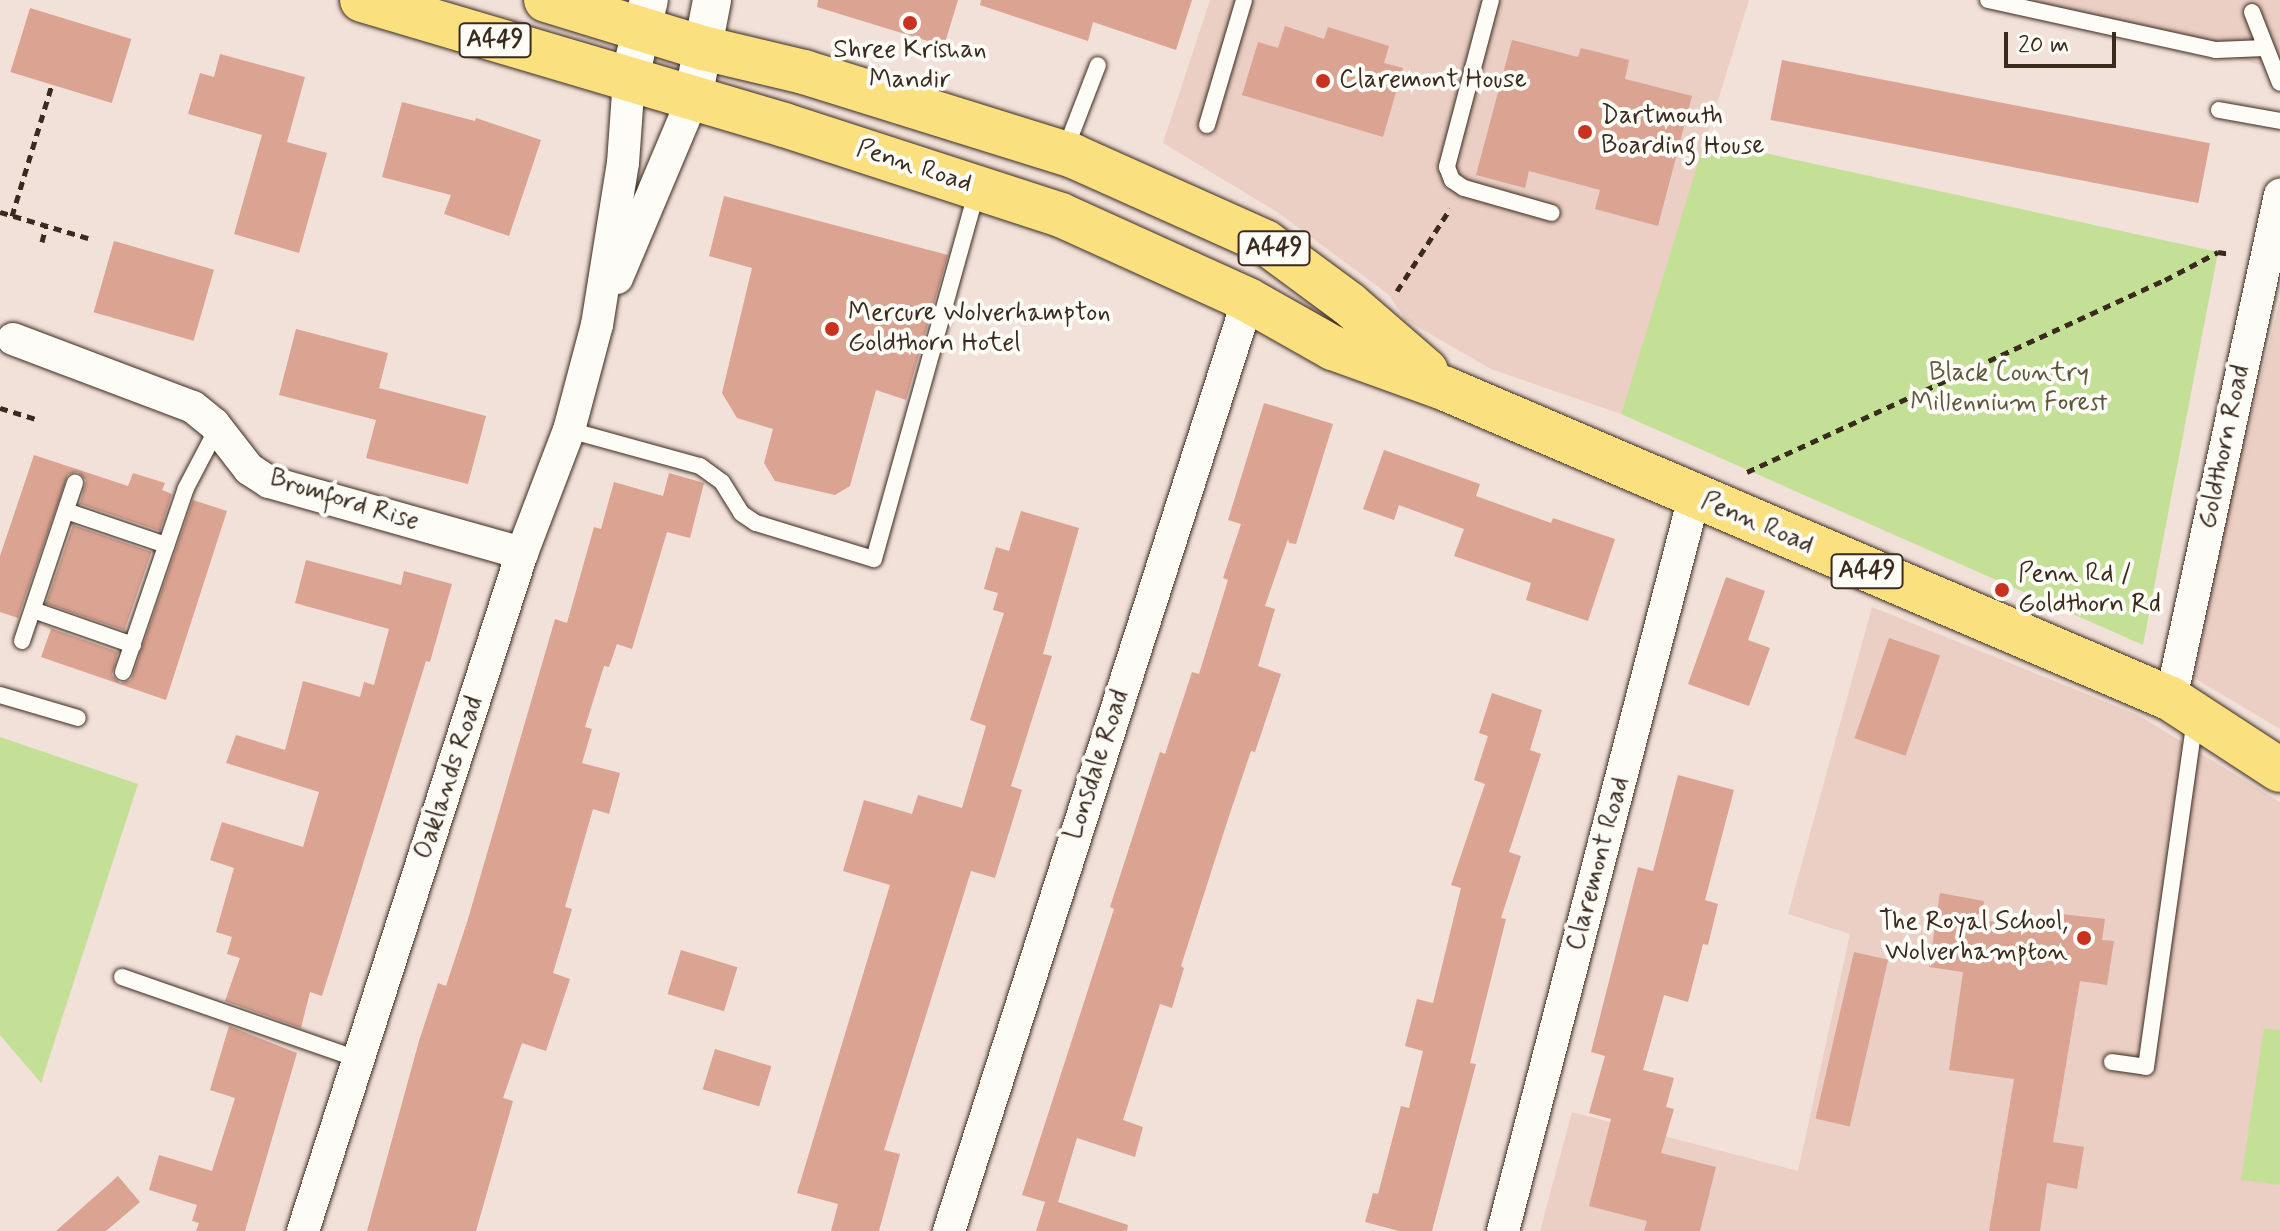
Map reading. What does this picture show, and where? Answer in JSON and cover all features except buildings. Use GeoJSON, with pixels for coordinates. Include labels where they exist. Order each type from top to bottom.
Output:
{"type":"FeatureCollection","features":[{"type":"Feature","properties":{"kind":"highway","name":"Penn Road"},"geometry":{"type":"LineString","coordinates":[[362,0],[693,98],[1061,215],[1248,300],[1333,348],[1446,389],[2183,708],[2280,770]]}},
{"type":"Feature","properties":{"kind":"highway","name":"Penn Road"},"geometry":{"type":"LineString","coordinates":[[546,0],[646,16],[703,48],[804,72],[1064,153],[1265,242],[1349,304],[1446,389]]}},
{"type":"Feature","properties":{"kind":"street"},"geometry":{"type":"LineString","coordinates":[[693,98],[712,0]]}},
{"type":"Feature","properties":{"kind":"street"},"geometry":{"type":"LineString","coordinates":[[629,80],[646,16]]}},
{"type":"Feature","properties":{"kind":"street","name":"Oaklands Road"},"geometry":{"type":"LineString","coordinates":[[303,1231],[522,553],[569,430],[597,325],[623,163],[629,80]]}},
{"type":"Feature","properties":{"kind":"street","name":"Oaklands Road"},"geometry":{"type":"LineString","coordinates":[[597,325],[693,98]]}},
{"type":"Feature","properties":{"kind":"street","name":"Goldthorn Road"},"geometry":{"type":"LineString","coordinates":[[2183,708],[2280,195]]}},
{"type":"Feature","properties":{"kind":"street","name":"Lonsdale Road"},"geometry":{"type":"LineString","coordinates":[[949,1231],[1248,300]]}},
{"type":"Feature","properties":{"kind":"street","name":"Bromford Rise"},"geometry":{"type":"LineString","coordinates":[[13,339],[163,392],[193,407],[217,429],[249,469],[269,482],[522,553]]}},
{"type":"Feature","properties":{"kind":"street","name":"Claremont Road"},"geometry":{"type":"LineString","coordinates":[[1503,1231],[1694,497]]}},
{"type":"Feature","properties":{"kind":"lane"},"geometry":{"type":"LineString","coordinates":[[1207,125],[1244,0]]}},
{"type":"Feature","properties":{"kind":"lane"},"geometry":{"type":"LineString","coordinates":[[1491,0],[1449,147],[1447,167],[1452,180],[1464,188],[1552,213]]}},
{"type":"Feature","properties":{"kind":"lane"},"geometry":{"type":"LineString","coordinates":[[1988,0],[2216,50],[2265,48]]}},
{"type":"Feature","properties":{"kind":"lane"},"geometry":{"type":"LineString","coordinates":[[2252,12],[2280,83]]}},
{"type":"Feature","properties":{"kind":"lane"},"geometry":{"type":"LineString","coordinates":[[1064,153],[1098,65]]}},
{"type":"Feature","properties":{"kind":"lane"},"geometry":{"type":"LineString","coordinates":[[2219,110],[2280,121]]}},
{"type":"Feature","properties":{"kind":"lane"},"geometry":{"type":"LineString","coordinates":[[569,430],[700,466],[722,482],[741,513],[756,523],[874,559],[978,188]]}},
{"type":"Feature","properties":{"kind":"lane"},"geometry":{"type":"LineString","coordinates":[[123,672],[186,488],[217,429]]}},
{"type":"Feature","properties":{"kind":"lane"},"geometry":{"type":"LineString","coordinates":[[22,641],[75,483]]}},
{"type":"Feature","properties":{"kind":"lane"},"geometry":{"type":"LineString","coordinates":[[66,511],[166,545]]}},
{"type":"Feature","properties":{"kind":"lane"},"geometry":{"type":"LineString","coordinates":[[33,610],[133,645]]}},
{"type":"Feature","properties":{"kind":"lane"},"geometry":{"type":"LineString","coordinates":[[0,695],[78,718]]}},
{"type":"Feature","properties":{"kind":"lane"},"geometry":{"type":"LineString","coordinates":[[2112,1062],[2146,1067],[2183,708]]}},
{"type":"Feature","properties":{"kind":"lane"},"geometry":{"type":"LineString","coordinates":[[122,977],[360,1060]]}},
{"type":"Feature","properties":{"kind":"path"},"geometry":{"type":"LineString","coordinates":[[12,216],[52,84]]}},
{"type":"Feature","properties":{"kind":"path"},"geometry":{"type":"LineString","coordinates":[[1394,296],[1464,188]]}},
{"type":"Feature","properties":{"kind":"path"},"geometry":{"type":"LineString","coordinates":[[0,212],[88,238]]}},
{"type":"Feature","properties":{"kind":"path"},"geometry":{"type":"LineString","coordinates":[[42,242],[46,226]]}},
{"type":"Feature","properties":{"kind":"path"},"geometry":{"type":"LineString","coordinates":[[1742,474],[2165,280],[2218,252],[2238,256]]}},
{"type":"Feature","properties":{"kind":"path"},"geometry":{"type":"LineString","coordinates":[[0,408],[36,419]]}},
{"type":"Feature","properties":{"kind":"shaded area"},"geometry":{"type":"Polygon","coordinates":[[[1210,0],[1749,0],[1621,414],[1491,369],[1406,320],[1388,294],[1277,212],[1163,143],[1210,0]]]}},
{"type":"Feature","properties":{"kind":"shaded area"},"geometry":{"type":"Polygon","coordinates":[[[2012,0],[2280,0],[2280,70],[2012,0]]]}},
{"type":"Feature","properties":{"kind":"shaded area"},"geometry":{"type":"Polygon","coordinates":[[[2280,300],[2280,729],[2194,678],[2233,488],[2280,300]]]}},
{"type":"Feature","properties":{"kind":"shaded area","name":"The Royal School, Wolverhampton"},"geometry":{"type":"Polygon","coordinates":[[[1872,607],[2138,715],[2280,802],[2280,1231],[1540,1231],[1572,1112],[1798,1171],[1850,934],[1788,914],[1872,607]]]}},
{"type":"Feature","properties":{"kind":"green space","name":"Black Country Millennium Forest"},"geometry":{"type":"Polygon","coordinates":[[[1705,140],[2218,252],[2143,645],[1621,414],[1705,140]]]}},
{"type":"Feature","properties":{"kind":"green space"},"geometry":{"type":"Polygon","coordinates":[[[0,737],[138,784],[41,1083],[0,1035],[0,737]]]}},
{"type":"Feature","properties":{"kind":"green space"},"geometry":{"type":"Polygon","coordinates":[[[2264,1028],[2280,1030],[2280,1185],[2241,1180],[2264,1028]]]}},
{"type":"Feature","properties":{"kind":"place","name":"Shree Krishan Mandir"},"geometry":{"type":"Point","coordinates":[910,23]}},
{"type":"Feature","properties":{"kind":"place","name":"Claremont House"},"geometry":{"type":"Point","coordinates":[1323,81]}},
{"type":"Feature","properties":{"kind":"place","name":"Dartmouth Boarding House"},"geometry":{"type":"Point","coordinates":[1585,132]}},
{"type":"Feature","properties":{"kind":"place","name":"Mercure Wolverhampton Goldthorn Hotel"},"geometry":{"type":"Point","coordinates":[832,329]}},
{"type":"Feature","properties":{"kind":"place","name":"Penn Rd / Goldthorn Rd"},"geometry":{"type":"Point","coordinates":[2002,590]}},
{"type":"Feature","properties":{"kind":"place","name":"The Royal School, Wolverhampton"},"geometry":{"type":"Point","coordinates":[2084,938]}}]}
